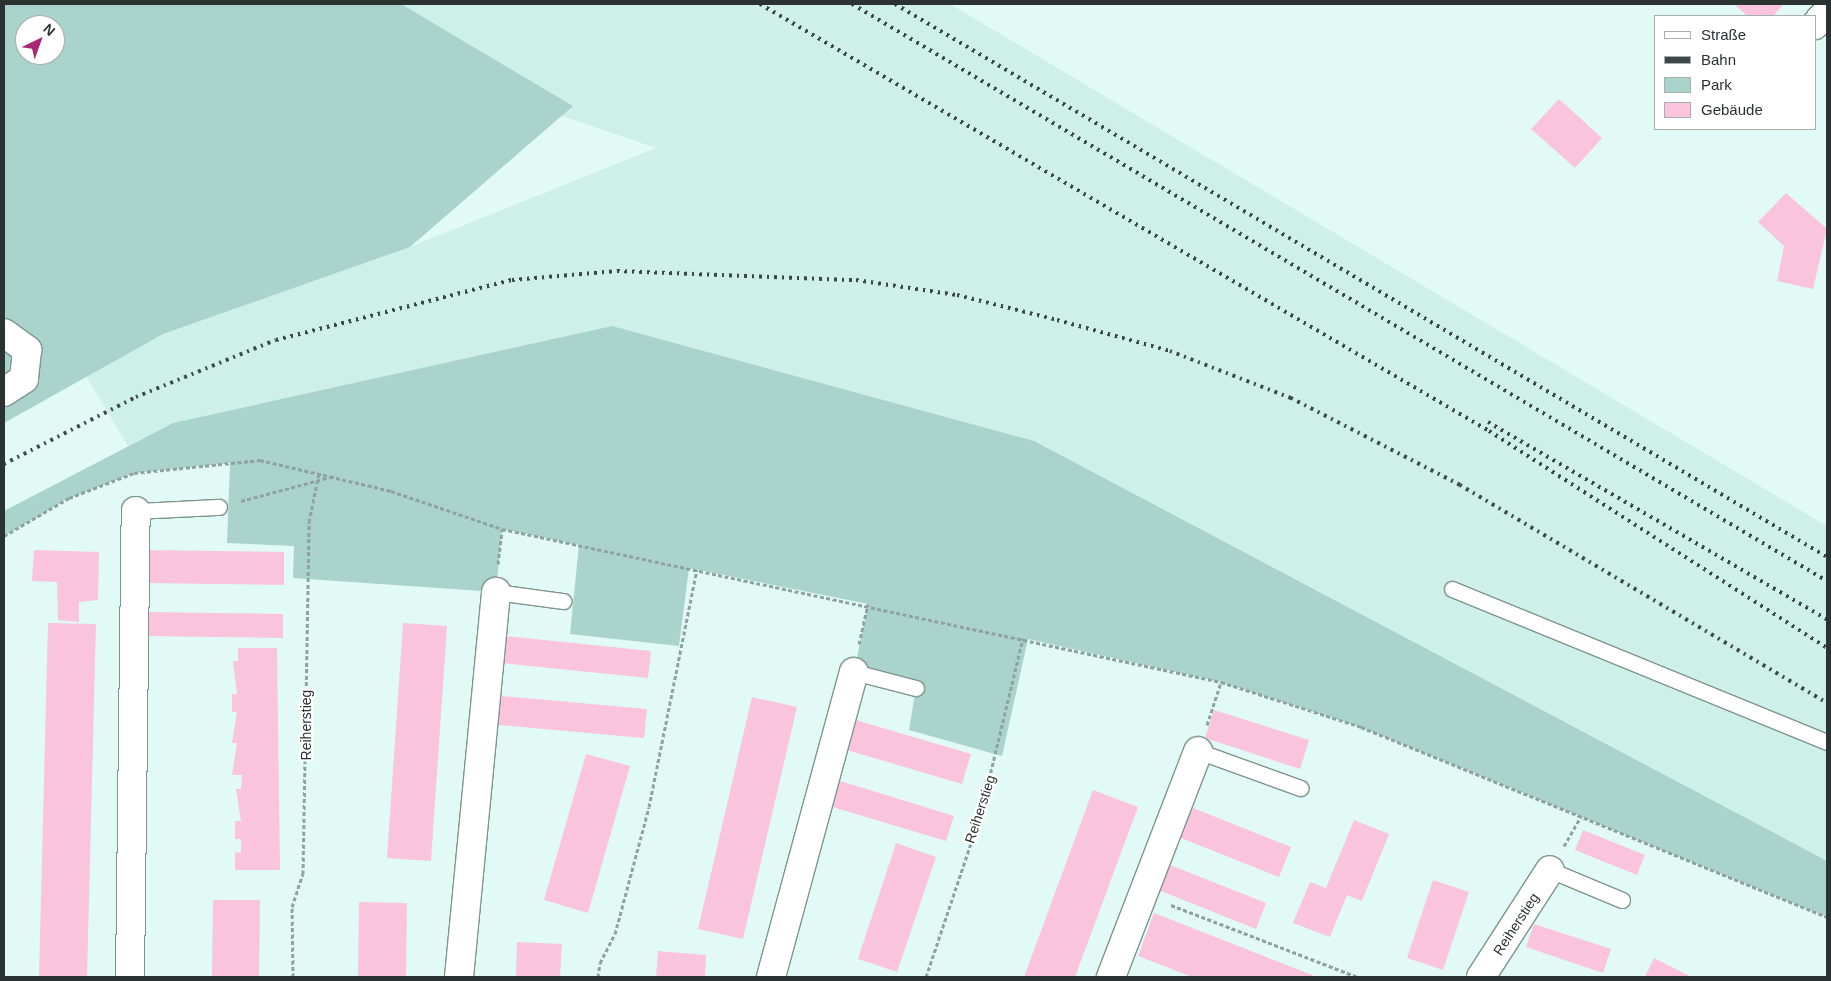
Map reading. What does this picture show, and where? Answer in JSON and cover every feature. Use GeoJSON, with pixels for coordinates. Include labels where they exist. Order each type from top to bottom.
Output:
{"type":"FeatureCollection","features":[{"type":"Feature","properties":{"kind":"street"},"geometry":{"type":"LineString","coordinates":[[1816,24],[1827,12]]}},
{"type":"Feature","properties":{"kind":"street"},"geometry":{"type":"LineString","coordinates":[[4,334],[26,350],[24,379],[4,392]]}},
{"type":"Feature","properties":{"kind":"street"},"geometry":{"type":"LineString","coordinates":[[130,977],[136,511]]}},
{"type":"Feature","properties":{"kind":"street"},"geometry":{"type":"LineString","coordinates":[[459,977],[496,592]]}},
{"type":"Feature","properties":{"kind":"street"},"geometry":{"type":"LineString","coordinates":[[771,977],[854,672]]}},
{"type":"Feature","properties":{"kind":"street"},"geometry":{"type":"LineString","coordinates":[[1111,977],[1198,751]]}},
{"type":"Feature","properties":{"kind":"street","name":"Reiherstieg"},"geometry":{"type":"LineString","coordinates":[[1481,977],[1550,870]]}},
{"type":"Feature","properties":{"kind":"lane"},"geometry":{"type":"LineString","coordinates":[[136,511],[219,507]]}},
{"type":"Feature","properties":{"kind":"lane"},"geometry":{"type":"LineString","coordinates":[[1452,589],[1827,742]]}},
{"type":"Feature","properties":{"kind":"lane"},"geometry":{"type":"LineString","coordinates":[[496,592],[563,601]]}},
{"type":"Feature","properties":{"kind":"lane"},"geometry":{"type":"LineString","coordinates":[[854,672],[916,688]]}},
{"type":"Feature","properties":{"kind":"lane"},"geometry":{"type":"LineString","coordinates":[[1198,751],[1300,788]]}},
{"type":"Feature","properties":{"kind":"lane"},"geometry":{"type":"LineString","coordinates":[[1550,870],[1622,900]]}},
{"type":"Feature","properties":{"kind":"path"},"geometry":{"type":"LineString","coordinates":[[4,536],[69,498],[134,472],[260,460],[335,476],[502,529],[868,604],[1221,682],[1361,728],[1827,917]]}},
{"type":"Feature","properties":{"kind":"path","name":"Reiherstieg"},"geometry":{"type":"LineString","coordinates":[[292,977],[292,907],[303,865],[309,522],[319,473]]}},
{"type":"Feature","properties":{"kind":"path"},"geometry":{"type":"LineString","coordinates":[[219,507],[335,476]]}},
{"type":"Feature","properties":{"kind":"path"},"geometry":{"type":"LineString","coordinates":[[598,977],[649,807],[697,570]]}},
{"type":"Feature","properties":{"kind":"path"},"geometry":{"type":"LineString","coordinates":[[854,672],[868,604]]}},
{"type":"Feature","properties":{"kind":"path","name":"Reiherstieg"},"geometry":{"type":"LineString","coordinates":[[926,977],[982,808],[1022,638]]}},
{"type":"Feature","properties":{"kind":"path"},"geometry":{"type":"LineString","coordinates":[[1198,751],[1221,682]]}},
{"type":"Feature","properties":{"kind":"path"},"geometry":{"type":"LineString","coordinates":[[1143,894],[1358,977]]}},
{"type":"Feature","properties":{"kind":"shaded area"},"geometry":{"type":"Polygon","coordinates":[[[234,4],[950,4],[1827,526],[1827,896],[612,326],[173,423],[128,446],[86,376],[163,334],[410,247],[656,148],[234,4]]]}},
{"type":"Feature","properties":{"kind":"green space"},"geometry":{"type":"Polygon","coordinates":[[[4,4],[401,4],[573,106],[410,247],[163,334],[4,423],[4,4]]]}},
{"type":"Feature","properties":{"kind":"green space"},"geometry":{"type":"Polygon","coordinates":[[[612,326],[1034,441],[1827,861],[1827,917],[1361,727],[1221,682],[1028,639],[1002,756],[909,730],[916,688],[854,672],[868,604],[689,568],[679,646],[570,634],[579,545],[502,529],[496,592],[293,578],[294,546],[227,543],[230,463],[134,473],[69,498],[4,536],[4,511],[173,423],[612,326]]]}},
{"type":"Feature","properties":{"kind":"building"},"geometry":{"type":"Polygon","coordinates":[[[1734,4],[1784,4],[1774,15],[1746,15],[1734,4]]]}},
{"type":"Feature","properties":{"kind":"building"},"geometry":{"type":"Polygon","coordinates":[[[1559,99],[1602,138],[1575,168],[1531,129],[1559,99]]]}},
{"type":"Feature","properties":{"kind":"building"},"geometry":{"type":"Polygon","coordinates":[[[1786,193],[1827,229],[1813,289],[1777,281],[1784,246],[1758,222],[1786,193]]]}},
{"type":"Feature","properties":{"kind":"building"},"geometry":{"type":"Polygon","coordinates":[[[34,550],[99,552],[98,600],[79,602],[79,622],[58,620],[57,582],[32,581],[34,550]]]}},
{"type":"Feature","properties":{"kind":"building"},"geometry":{"type":"Polygon","coordinates":[[[144,550],[284,552],[284,585],[143,583],[144,550]]]}},
{"type":"Feature","properties":{"kind":"building"},"geometry":{"type":"Polygon","coordinates":[[[143,612],[283,614],[283,638],[143,636],[143,612]]]}},
{"type":"Feature","properties":{"kind":"building"},"geometry":{"type":"Polygon","coordinates":[[[48,623],[96,624],[87,977],[39,977],[48,623]]]}},
{"type":"Feature","properties":{"kind":"building"},"geometry":{"type":"Polygon","coordinates":[[[403,623],[447,626],[431,861],[387,858],[403,623]]]}},
{"type":"Feature","properties":{"kind":"building"},"geometry":{"type":"Polygon","coordinates":[[[495,635],[651,651],[648,678],[492,662],[495,635]]]}},
{"type":"Feature","properties":{"kind":"building"},"geometry":{"type":"Polygon","coordinates":[[[238,648],[277,648],[280,870],[235,870],[235,852],[241,853],[241,839],[235,839],[235,821],[241,821],[236,789],[241,789],[242,775],[232,775],[237,743],[232,743],[237,712],[232,712],[232,694],[237,694],[233,661],[238,661],[238,648]]]}},
{"type":"Feature","properties":{"kind":"building"},"geometry":{"type":"Polygon","coordinates":[[[490,695],[647,709],[644,738],[488,724],[490,695]]]}},
{"type":"Feature","properties":{"kind":"building"},"geometry":{"type":"Polygon","coordinates":[[[752,697],[797,707],[743,939],[698,929],[752,697]]]}},
{"type":"Feature","properties":{"kind":"building"},"geometry":{"type":"Polygon","coordinates":[[[1214,710],[1309,740],[1300,769],[1205,738],[1214,710]]]}},
{"type":"Feature","properties":{"kind":"building"},"geometry":{"type":"Polygon","coordinates":[[[849,718],[971,754],[962,784],[840,748],[849,718]]]}},
{"type":"Feature","properties":{"kind":"building"},"geometry":{"type":"Polygon","coordinates":[[[586,754],[630,766],[588,913],[544,900],[586,754]]]}},
{"type":"Feature","properties":{"kind":"building"},"geometry":{"type":"Polygon","coordinates":[[[834,779],[954,816],[946,841],[826,805],[834,779]]]}},
{"type":"Feature","properties":{"kind":"building"},"geometry":{"type":"Polygon","coordinates":[[[1093,790],[1138,807],[1075,977],[1024,977],[1093,790]]]}},
{"type":"Feature","properties":{"kind":"building"},"geometry":{"type":"Polygon","coordinates":[[[1188,806],[1291,847],[1279,877],[1176,836],[1188,806]]]}},
{"type":"Feature","properties":{"kind":"building"},"geometry":{"type":"Polygon","coordinates":[[[1354,820],[1389,834],[1362,901],[1347,895],[1330,937],[1293,923],[1310,882],[1326,888],[1354,820]]]}},
{"type":"Feature","properties":{"kind":"building"},"geometry":{"type":"Polygon","coordinates":[[[1583,830],[1645,855],[1637,875],[1575,850],[1583,830]]]}},
{"type":"Feature","properties":{"kind":"building"},"geometry":{"type":"Polygon","coordinates":[[[896,843],[936,857],[897,972],[858,959],[896,843]]]}},
{"type":"Feature","properties":{"kind":"building"},"geometry":{"type":"Polygon","coordinates":[[[1165,863],[1266,903],[1256,929],[1156,889],[1165,863]]]}},
{"type":"Feature","properties":{"kind":"building"},"geometry":{"type":"Polygon","coordinates":[[[1433,880],[1469,892],[1443,970],[1407,958],[1433,880]]]}},
{"type":"Feature","properties":{"kind":"building"},"geometry":{"type":"Polygon","coordinates":[[[213,900],[260,900],[259,977],[212,977],[213,900]]]}},
{"type":"Feature","properties":{"kind":"building"},"geometry":{"type":"Polygon","coordinates":[[[359,902],[407,903],[406,977],[358,977],[359,902]]]}},
{"type":"Feature","properties":{"kind":"building"},"geometry":{"type":"Polygon","coordinates":[[[1154,913],[1317,977],[1192,977],[1138,956],[1154,913]]]}},
{"type":"Feature","properties":{"kind":"building"},"geometry":{"type":"Polygon","coordinates":[[[1534,924],[1611,949],[1603,973],[1526,947],[1534,924]]]}},
{"type":"Feature","properties":{"kind":"building"},"geometry":{"type":"Polygon","coordinates":[[[517,942],[562,944],[560,977],[516,977],[517,942]]]}},
{"type":"Feature","properties":{"kind":"building"},"geometry":{"type":"Polygon","coordinates":[[[658,951],[706,955],[705,977],[656,977],[658,951]]]}},
{"type":"Feature","properties":{"kind":"building"},"geometry":{"type":"Polygon","coordinates":[[[1654,958],[1690,976],[1645,977],[1654,958]]]}},
{"type":"Feature","properties":{"kind":"railway"},"geometry":{"type":"LineString","coordinates":[[760,4],[1489,431],[1827,648]]}},
{"type":"Feature","properties":{"kind":"railway"},"geometry":{"type":"LineString","coordinates":[[852,4],[1827,581]]}},
{"type":"Feature","properties":{"kind":"railway"},"geometry":{"type":"LineString","coordinates":[[895,4],[1827,557]]}},
{"type":"Feature","properties":{"kind":"railway"},"geometry":{"type":"LineString","coordinates":[[4,464],[136,397],[276,340],[512,280],[617,271],[856,280],[957,295],[1057,320],[1170,351],[1291,398],[1460,485],[1827,703]]}},
{"type":"Feature","properties":{"kind":"railway"},"geometry":{"type":"LineString","coordinates":[[1488,422],[1827,619]]}}]}
